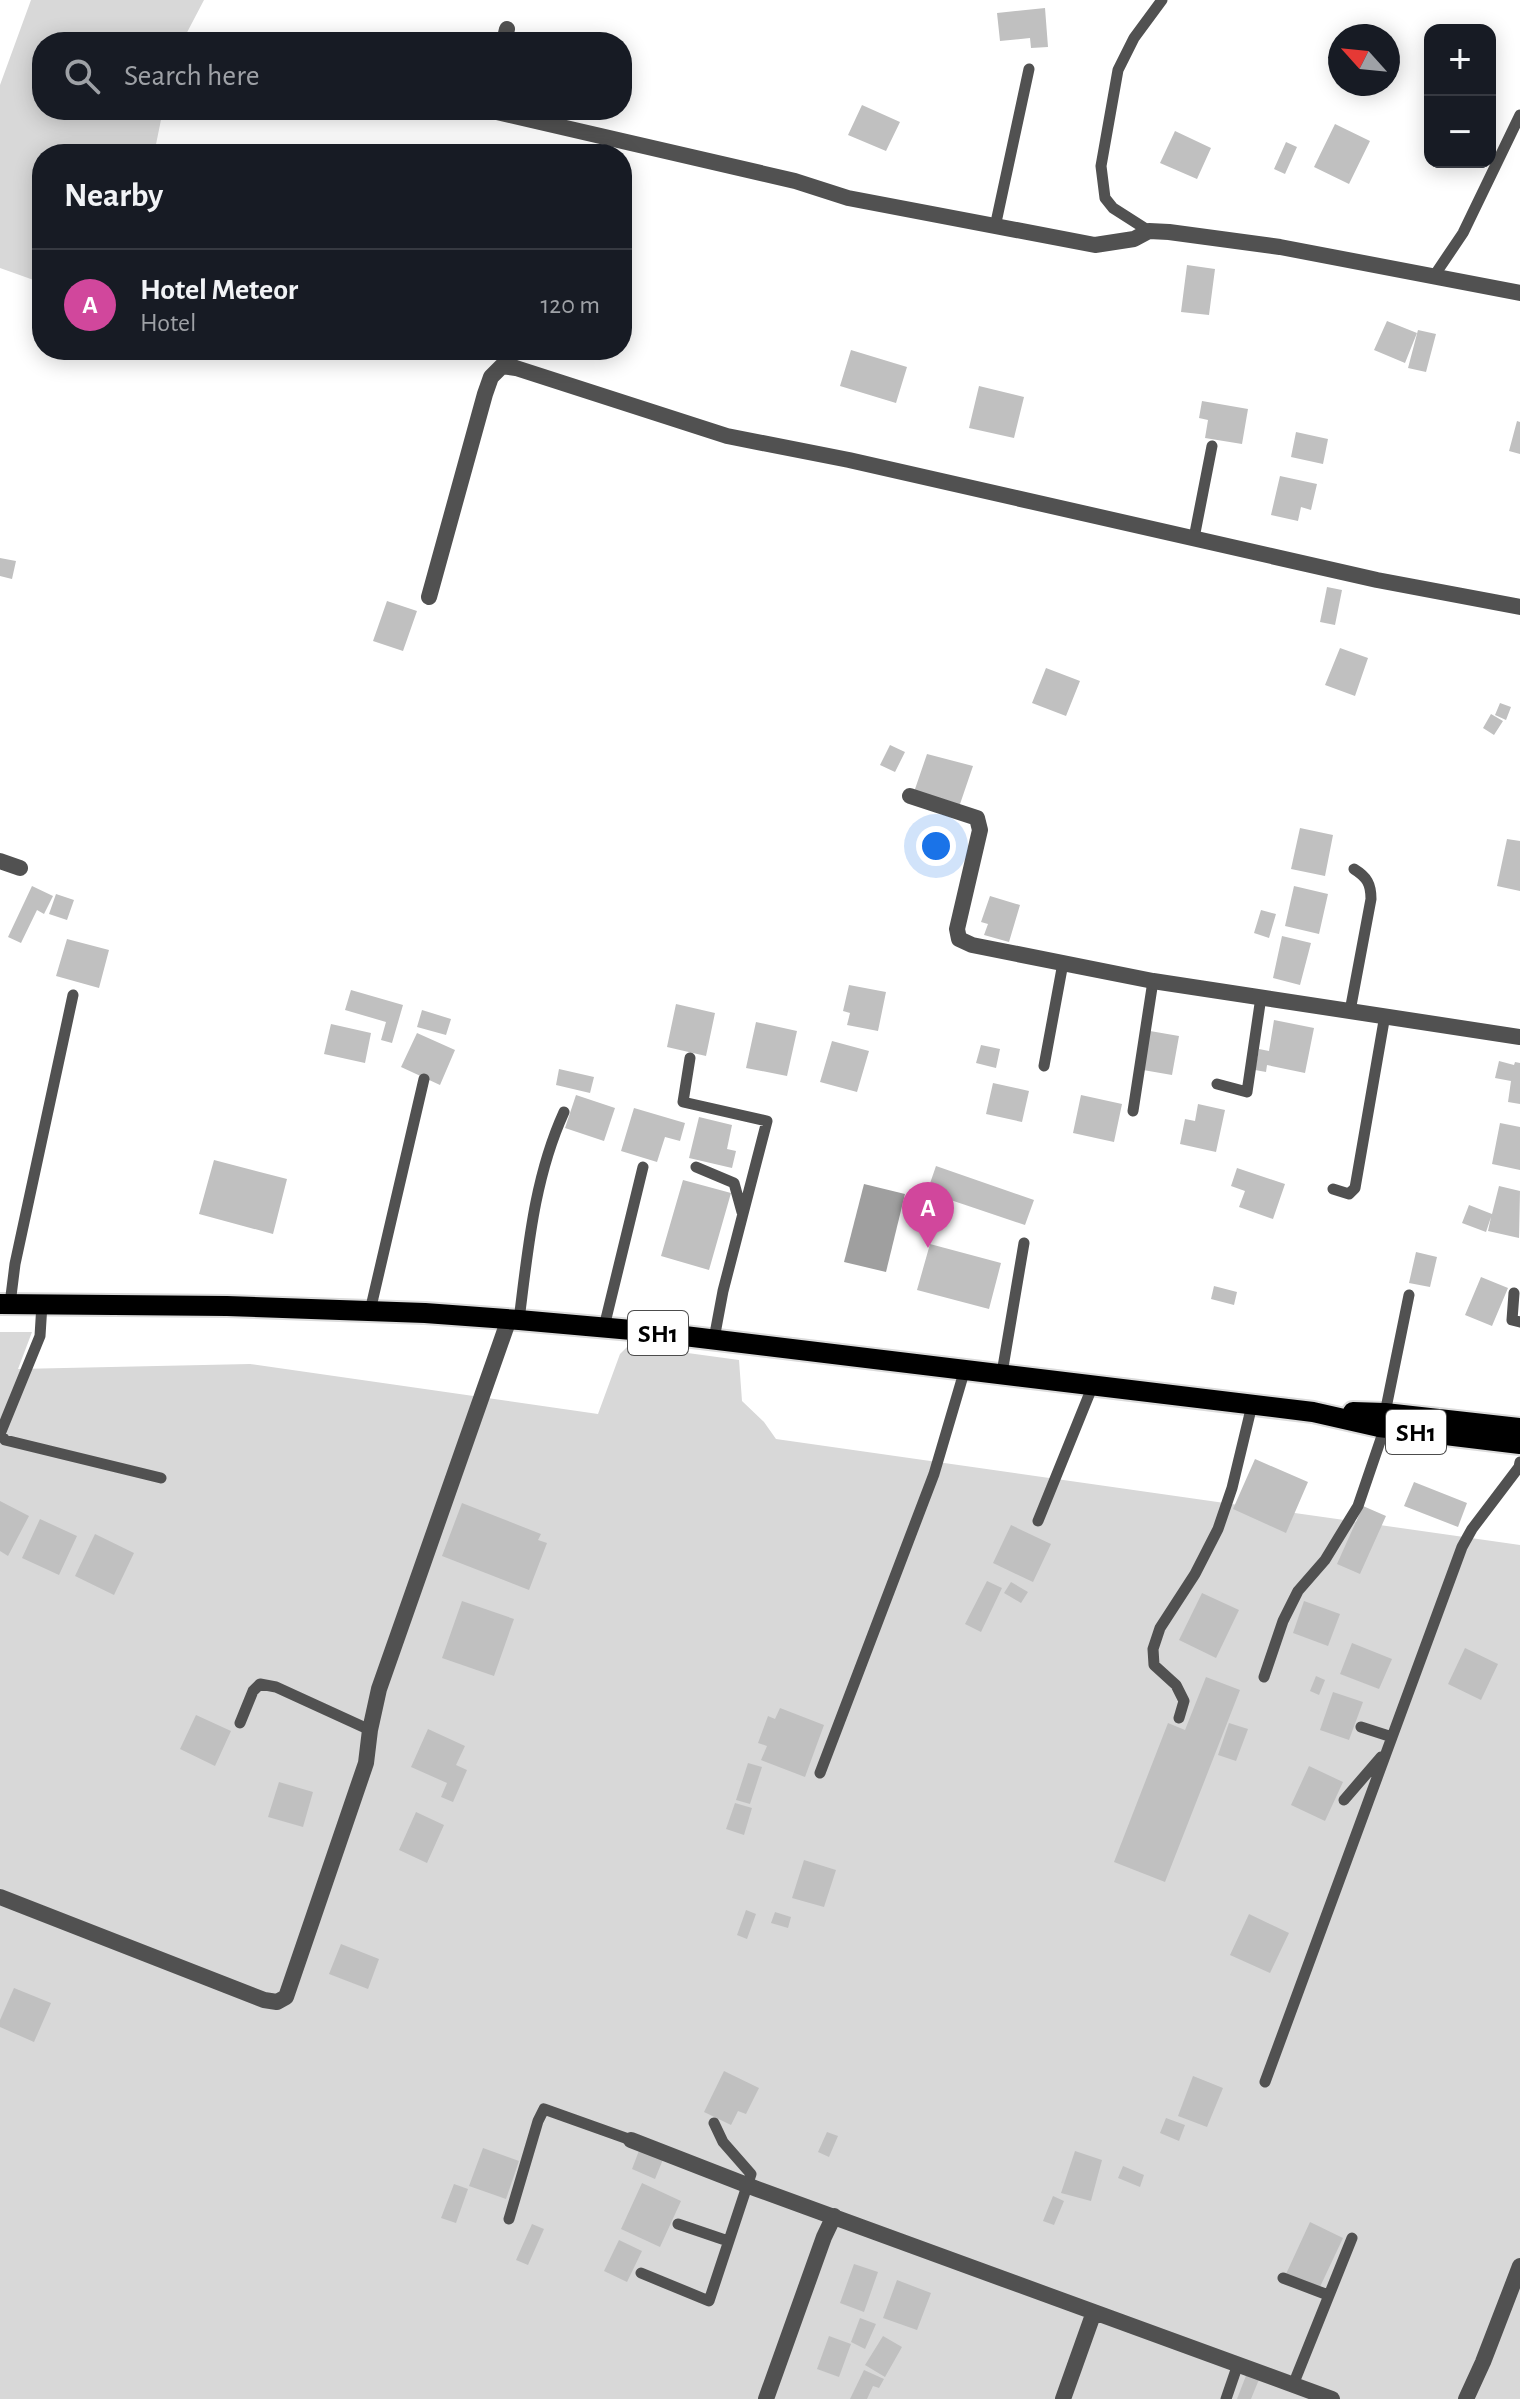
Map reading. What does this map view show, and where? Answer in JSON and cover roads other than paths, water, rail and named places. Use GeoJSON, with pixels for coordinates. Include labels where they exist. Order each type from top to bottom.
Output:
{"type":"FeatureCollection","features":[{"type":"Feature","properties":{"kind":"main road","name":"SH1"},"geometry":{"type":"LineString","coordinates":[[5,1304],[227,1306],[514,1319],[714,1339],[1385,1420],[1520,1428]]}},
{"type":"Feature","properties":{"kind":"main road","name":"SH1"},"geometry":{"type":"LineString","coordinates":[[1385,1420],[1520,1444]]}},
{"type":"Feature","properties":{"kind":"street"},"geometry":{"type":"LineString","coordinates":[[531,120],[795,181],[848,198],[1095,245],[1134,239],[1149,231],[1280,247],[1520,293]]}},
{"type":"Feature","properties":{"kind":"street"},"geometry":{"type":"LineString","coordinates":[[429,597],[485,394],[491,377],[502,366],[727,436],[849,460],[1377,580],[1520,607]]}},
{"type":"Feature","properties":{"kind":"street"},"geometry":{"type":"LineString","coordinates":[[910,796],[974,815],[979,823],[980,830],[958,916],[959,939],[972,945],[1153,981],[1520,1037]]}},
{"type":"Feature","properties":{"kind":"street"},"geometry":{"type":"LineString","coordinates":[[0,861],[20,868]]}},
{"type":"Feature","properties":{"kind":"street"},"geometry":{"type":"LineString","coordinates":[[0,1897],[264,2000],[277,2002],[286,1997],[366,1763],[379,1689],[514,1319]]}},
{"type":"Feature","properties":{"kind":"street"},"geometry":{"type":"LineString","coordinates":[[631,2140],[1332,2399]]}},
{"type":"Feature","properties":{"kind":"street"},"geometry":{"type":"LineString","coordinates":[[766,2399],[818,2252],[834,2216]]}},
{"type":"Feature","properties":{"kind":"street"},"geometry":{"type":"LineString","coordinates":[[1466,2399],[1520,2266]]}},
{"type":"Feature","properties":{"kind":"street"},"geometry":{"type":"LineString","coordinates":[[1063,2399],[1094,2312]]}},
{"type":"Feature","properties":{"kind":"lane"},"geometry":{"type":"LineString","coordinates":[[1149,231],[1113,208],[1105,198],[1101,166],[1118,70],[1134,38],[1162,0]]}},
{"type":"Feature","properties":{"kind":"lane"},"geometry":{"type":"LineString","coordinates":[[995,227],[1029,69]]}},
{"type":"Feature","properties":{"kind":"lane"},"geometry":{"type":"LineString","coordinates":[[1434,276],[1463,233],[1520,115]]}},
{"type":"Feature","properties":{"kind":"lane"},"geometry":{"type":"LineString","coordinates":[[1194,538],[1212,446]]}},
{"type":"Feature","properties":{"kind":"lane"},"geometry":{"type":"LineString","coordinates":[[1350,1011],[1371,899],[1371,886],[1354,869]]}},
{"type":"Feature","properties":{"kind":"lane"},"geometry":{"type":"LineString","coordinates":[[1044,1066],[1063,963]]}},
{"type":"Feature","properties":{"kind":"lane"},"geometry":{"type":"LineString","coordinates":[[1133,1111],[1153,981]]}},
{"type":"Feature","properties":{"kind":"lane"},"geometry":{"type":"LineString","coordinates":[[5,1304],[73,995]]}},
{"type":"Feature","properties":{"kind":"lane"},"geometry":{"type":"LineString","coordinates":[[1217,1084],[1247,1092],[1261,997]]}},
{"type":"Feature","properties":{"kind":"lane"},"geometry":{"type":"LineString","coordinates":[[1333,1189],[1349,1194],[1355,1188],[1385,1015]]}},
{"type":"Feature","properties":{"kind":"lane"},"geometry":{"type":"LineString","coordinates":[[690,1058],[683,1102],[767,1121],[723,1291],[714,1339]]}},
{"type":"Feature","properties":{"kind":"lane"},"geometry":{"type":"LineString","coordinates":[[370,1311],[424,1079]]}},
{"type":"Feature","properties":{"kind":"lane"},"geometry":{"type":"LineString","coordinates":[[514,1319],[540,1180],[550,1143],[564,1112]]}},
{"type":"Feature","properties":{"kind":"lane"},"geometry":{"type":"LineString","coordinates":[[604,1327],[643,1167]]}},
{"type":"Feature","properties":{"kind":"lane"},"geometry":{"type":"LineString","coordinates":[[696,1167],[734,1183],[742,1213]]}},
{"type":"Feature","properties":{"kind":"lane"},"geometry":{"type":"LineString","coordinates":[[1002,1373],[1024,1243]]}},
{"type":"Feature","properties":{"kind":"lane"},"geometry":{"type":"LineString","coordinates":[[1514,1293],[1512,1320],[1520,1322]]}},
{"type":"Feature","properties":{"kind":"lane"},"geometry":{"type":"LineString","coordinates":[[1264,1677],[1283,1621],[1298,1591],[1325,1560],[1358,1506],[1385,1420],[1409,1295]]}},
{"type":"Feature","properties":{"kind":"lane"},"geometry":{"type":"LineString","coordinates":[[42,1304],[40,1336],[0,1434],[5,1440],[161,1478]]}},
{"type":"Feature","properties":{"kind":"lane"},"geometry":{"type":"LineString","coordinates":[[820,1773],[934,1474],[965,1369]]}},
{"type":"Feature","properties":{"kind":"lane"},"geometry":{"type":"LineString","coordinates":[[1038,1521],[1093,1385]]}},
{"type":"Feature","properties":{"kind":"lane"},"geometry":{"type":"LineString","coordinates":[[1179,1718],[1184,1701],[1176,1685],[1154,1665],[1153,1649],[1160,1628],[1195,1574],[1218,1529],[1236,1474],[1252,1405]]}},
{"type":"Feature","properties":{"kind":"lane"},"geometry":{"type":"LineString","coordinates":[[1265,2082],[1462,1547],[1520,1462]]}},
{"type":"Feature","properties":{"kind":"lane"},"geometry":{"type":"LineString","coordinates":[[240,1723],[253,1691],[260,1684],[276,1687],[370,1730]]}},
{"type":"Feature","properties":{"kind":"lane"},"geometry":{"type":"LineString","coordinates":[[1361,1727],[1392,1737]]}},
{"type":"Feature","properties":{"kind":"lane"},"geometry":{"type":"LineString","coordinates":[[1344,1800],[1387,1751]]}},
{"type":"Feature","properties":{"kind":"lane"},"geometry":{"type":"LineString","coordinates":[[509,2219],[544,2109],[631,2140]]}},
{"type":"Feature","properties":{"kind":"lane"},"geometry":{"type":"LineString","coordinates":[[641,2273],[709,2301],[751,2174],[723,2142],[714,2123]]}},
{"type":"Feature","properties":{"kind":"lane"},"geometry":{"type":"LineString","coordinates":[[678,2224],[728,2241]]}},
{"type":"Feature","properties":{"kind":"lane"},"geometry":{"type":"LineString","coordinates":[[1293,2385],[1352,2238]]}},
{"type":"Feature","properties":{"kind":"lane"},"geometry":{"type":"LineString","coordinates":[[1283,2278],[1328,2295]]}},
{"type":"Feature","properties":{"kind":"lane"},"geometry":{"type":"LineString","coordinates":[[1226,2399],[1238,2364]]}},
{"type":"Feature","properties":{"kind":"place","name":"Hotel Meteor"},"geometry":{"type":"Point","coordinates":[928,1248]}}]}
